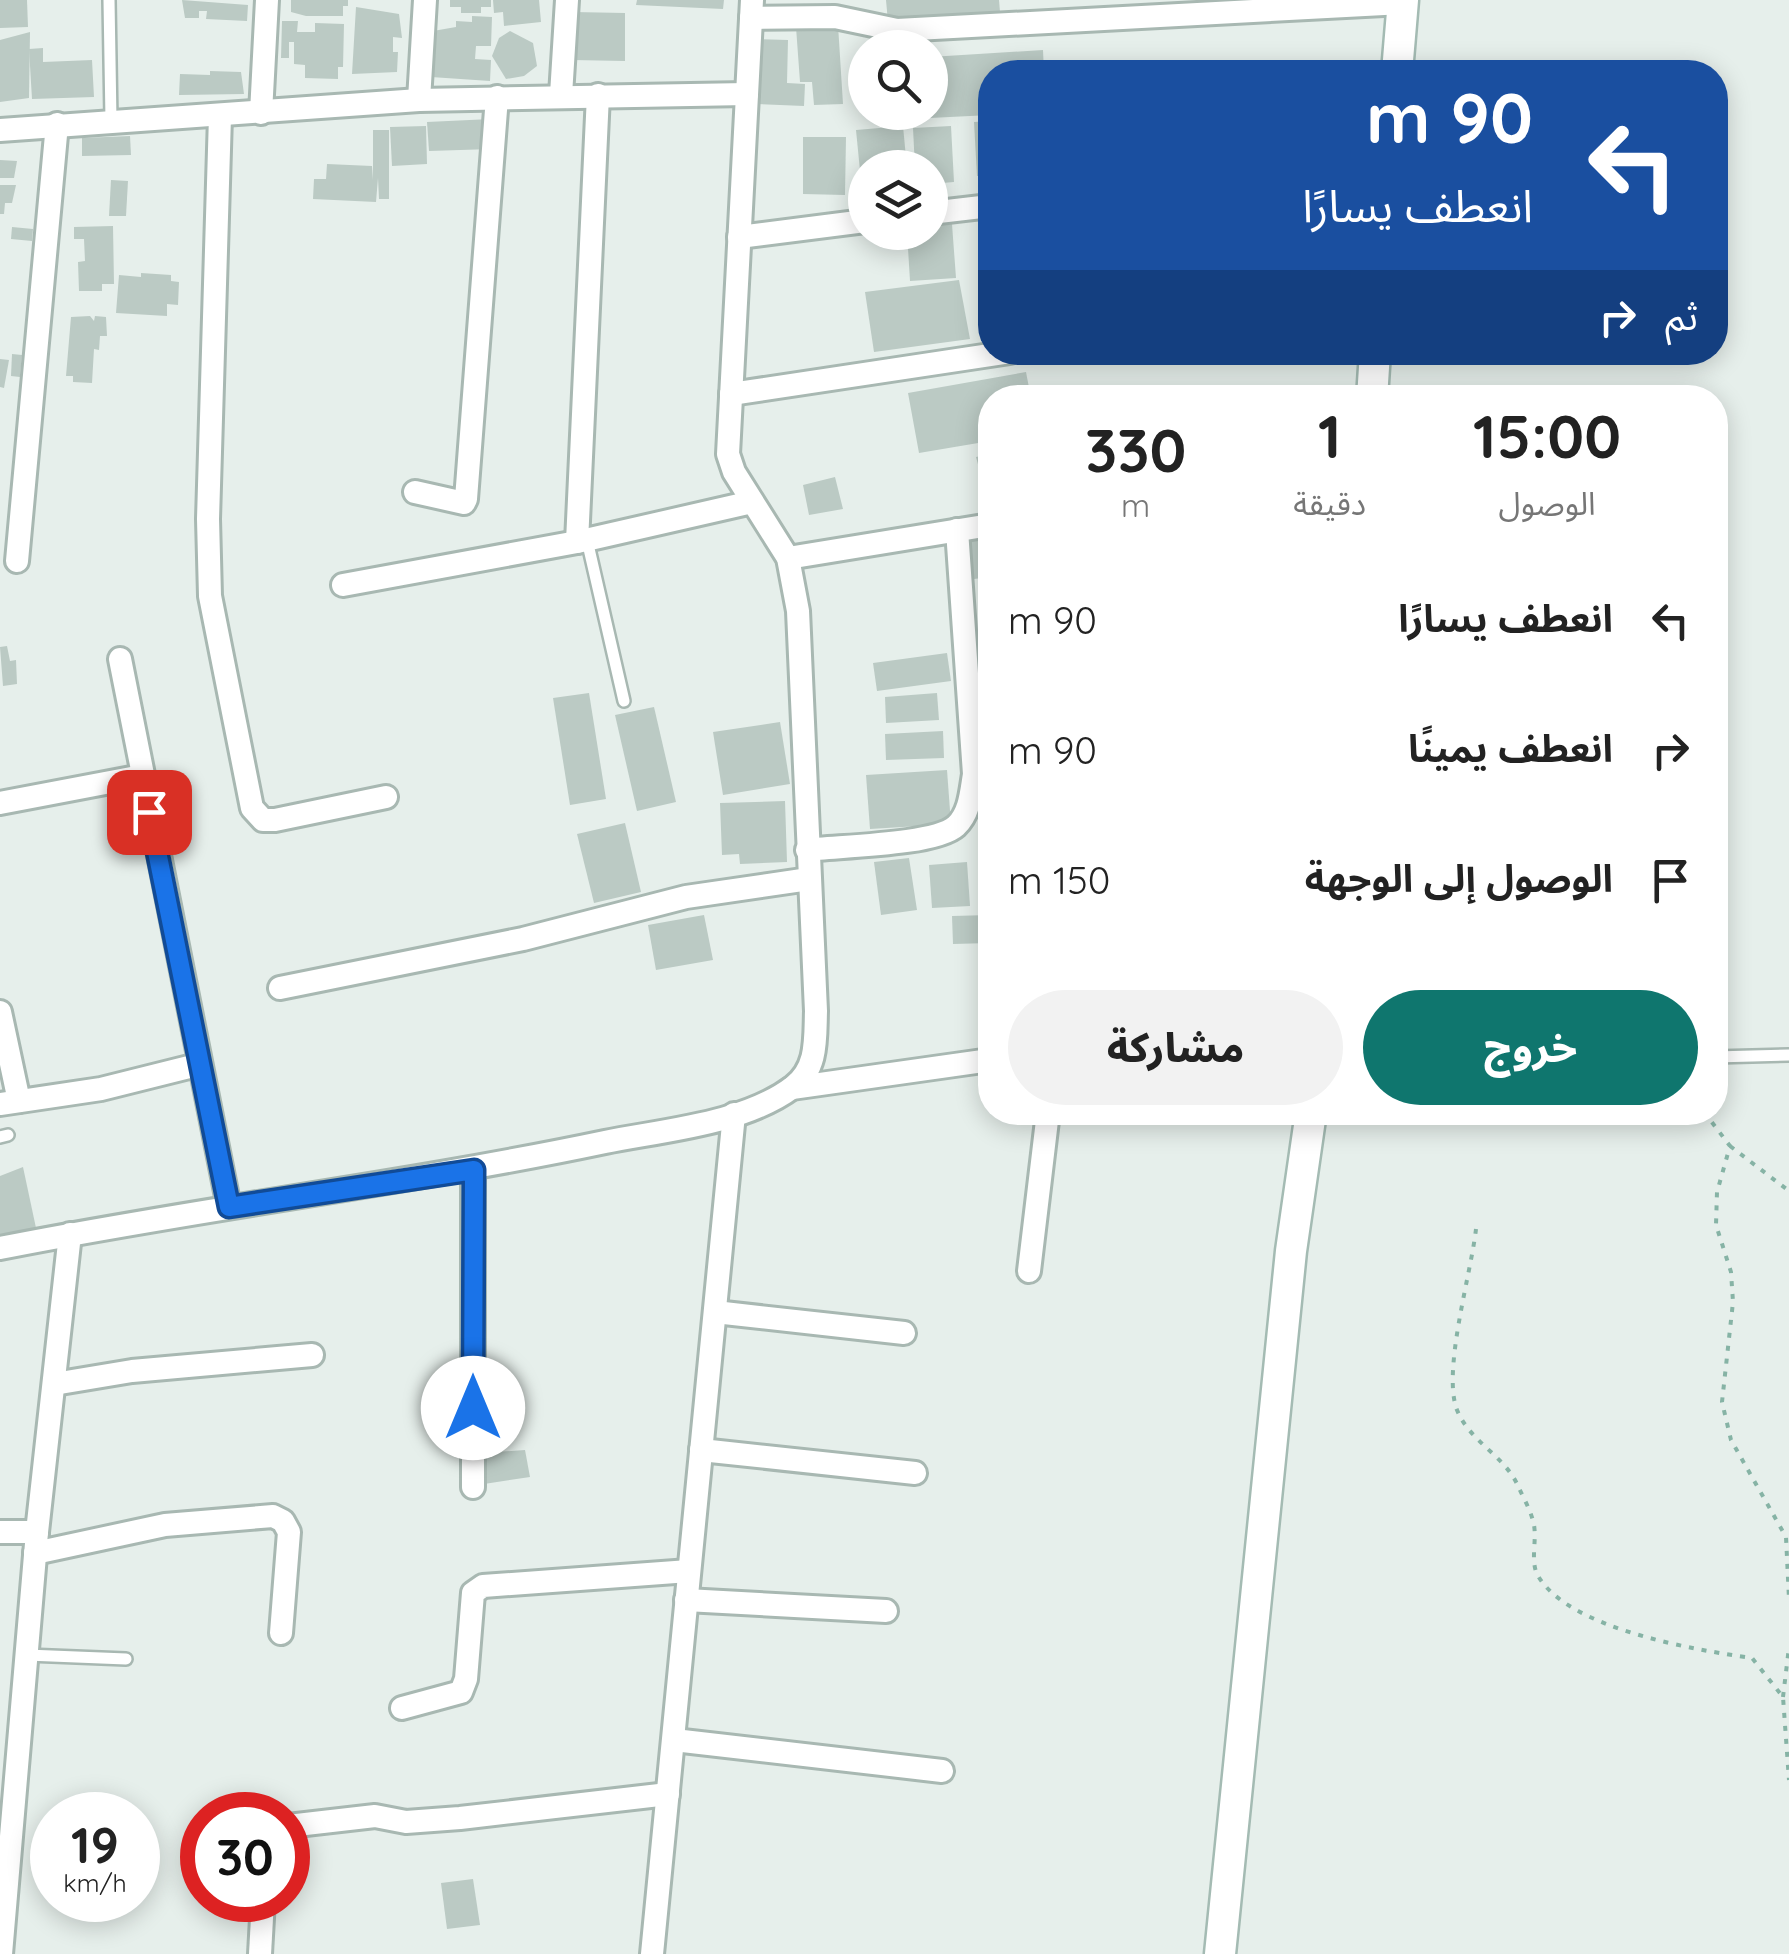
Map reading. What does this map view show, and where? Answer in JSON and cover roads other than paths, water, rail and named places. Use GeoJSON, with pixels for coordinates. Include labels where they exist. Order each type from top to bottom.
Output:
{"type":"FeatureCollection","features":[{"type":"Feature","properties":{"kind":"street"},"geometry":{"type":"LineString","coordinates":[[261,113],[267,0]]}},
{"type":"Feature","properties":{"kind":"street"},"geometry":{"type":"LineString","coordinates":[[419,100],[425,0]]}},
{"type":"Feature","properties":{"kind":"street"},"geometry":{"type":"LineString","coordinates":[[561,95],[566,0]]}},
{"type":"Feature","properties":{"kind":"street"},"geometry":{"type":"LineString","coordinates":[[792,1088],[807,1073],[814,1058],[798,611],[788,558],[752,502],[728,454],[751,9],[835,17],[897,30],[1403,1],[1398,60]]}},
{"type":"Feature","properties":{"kind":"street"},"geometry":{"type":"LineString","coordinates":[[0,130],[419,100],[747,94]]}},
{"type":"Feature","properties":{"kind":"street"},"geometry":{"type":"LineString","coordinates":[[582,541],[598,95]]}},
{"type":"Feature","properties":{"kind":"street"},"geometry":{"type":"LineString","coordinates":[[415,492],[464,504],[466,499],[497,97]]}},
{"type":"Feature","properties":{"kind":"street"},"geometry":{"type":"LineString","coordinates":[[220,116],[208,519],[210,596],[252,808],[263,820],[276,820],[386,798]]}},
{"type":"Feature","properties":{"kind":"street"},"geometry":{"type":"LineString","coordinates":[[17,562],[57,124]]}},
{"type":"Feature","properties":{"kind":"street"},"geometry":{"type":"LineString","coordinates":[[948,211],[978,207]]}},
{"type":"Feature","properties":{"kind":"street"},"geometry":{"type":"LineString","coordinates":[[739,237],[848,224]]}},
{"type":"Feature","properties":{"kind":"street"},"geometry":{"type":"LineString","coordinates":[[731,394],[978,357]]}},
{"type":"Feature","properties":{"kind":"street"},"geometry":{"type":"LineString","coordinates":[[343,585],[582,541],[752,502]]}},
{"type":"Feature","properties":{"kind":"street"},"geometry":{"type":"LineString","coordinates":[[788,558],[978,527]]}},
{"type":"Feature","properties":{"kind":"street"},"geometry":{"type":"LineString","coordinates":[[956,530],[978,737]]}},
{"type":"Feature","properties":{"kind":"street"},"geometry":{"type":"LineString","coordinates":[[120,659],[197,1065],[229,1207]]}},
{"type":"Feature","properties":{"kind":"street"},"geometry":{"type":"LineString","coordinates":[[0,803],[142,776]]}},
{"type":"Feature","properties":{"kind":"street"},"geometry":{"type":"LineString","coordinates":[[808,850],[930,836],[954,828],[978,784]]}},
{"type":"Feature","properties":{"kind":"street"},"geometry":{"type":"LineString","coordinates":[[280,988],[522,939],[686,897],[809,879]]}},
{"type":"Feature","properties":{"kind":"street"},"geometry":{"type":"LineString","coordinates":[[0,1012],[9,1102],[101,1089],[197,1065]]}},
{"type":"Feature","properties":{"kind":"street"},"geometry":{"type":"LineString","coordinates":[[0,1248],[229,1207],[474,1170],[734,1114],[792,1088],[978,1062]]}},
{"type":"Feature","properties":{"kind":"street"},"geometry":{"type":"LineString","coordinates":[[652,1954],[734,1114]]}},
{"type":"Feature","properties":{"kind":"street"},"geometry":{"type":"LineString","coordinates":[[1029,1271],[1046,1125]]}},
{"type":"Feature","properties":{"kind":"street"},"geometry":{"type":"LineString","coordinates":[[1220,1954],[1291,1251],[1309,1125]]}},
{"type":"Feature","properties":{"kind":"street"},"geometry":{"type":"LineString","coordinates":[[473,1487],[474,1170]]}},
{"type":"Feature","properties":{"kind":"street"},"geometry":{"type":"LineString","coordinates":[[1,1954],[11,1709],[27,1654],[70,1234]]}},
{"type":"Feature","properties":{"kind":"street"},"geometry":{"type":"LineString","coordinates":[[715,1312],[904,1334]]}},
{"type":"Feature","properties":{"kind":"street"},"geometry":{"type":"LineString","coordinates":[[54,1384],[132,1372],[312,1355]]}},
{"type":"Feature","properties":{"kind":"street"},"geometry":{"type":"LineString","coordinates":[[701,1450],[915,1474]]}},
{"type":"Feature","properties":{"kind":"street"},"geometry":{"type":"LineString","coordinates":[[0,1532],[36,1542],[166,1525],[272,1516],[283,1520],[289,1532],[280,1634]]}},
{"type":"Feature","properties":{"kind":"street"},"geometry":{"type":"LineString","coordinates":[[402,1708],[446,1700],[460,1692],[473,1593],[483,1586],[689,1570]]}},
{"type":"Feature","properties":{"kind":"street"},"geometry":{"type":"LineString","coordinates":[[686,1600],[886,1610]]}},
{"type":"Feature","properties":{"kind":"street"},"geometry":{"type":"LineString","coordinates":[[674,1740],[942,1771]]}},
{"type":"Feature","properties":{"kind":"street"},"geometry":{"type":"LineString","coordinates":[[310,1823],[374,1816],[406,1822],[460,1818],[668,1794]]}},
{"type":"Feature","properties":{"kind":"street"},"geometry":{"type":"LineString","coordinates":[[260,1954],[262,1922]]}},
{"type":"Feature","properties":{"kind":"lane"},"geometry":{"type":"LineString","coordinates":[[109,0],[110,120]]}},
{"type":"Feature","properties":{"kind":"lane"},"geometry":{"type":"LineString","coordinates":[[582,541],[624,701]]}},
{"type":"Feature","properties":{"kind":"lane"},"geometry":{"type":"LineString","coordinates":[[1728,1057],[1789,1055]]}},
{"type":"Feature","properties":{"kind":"lane"},"geometry":{"type":"LineString","coordinates":[[27,1654],[126,1659]]}}]}
